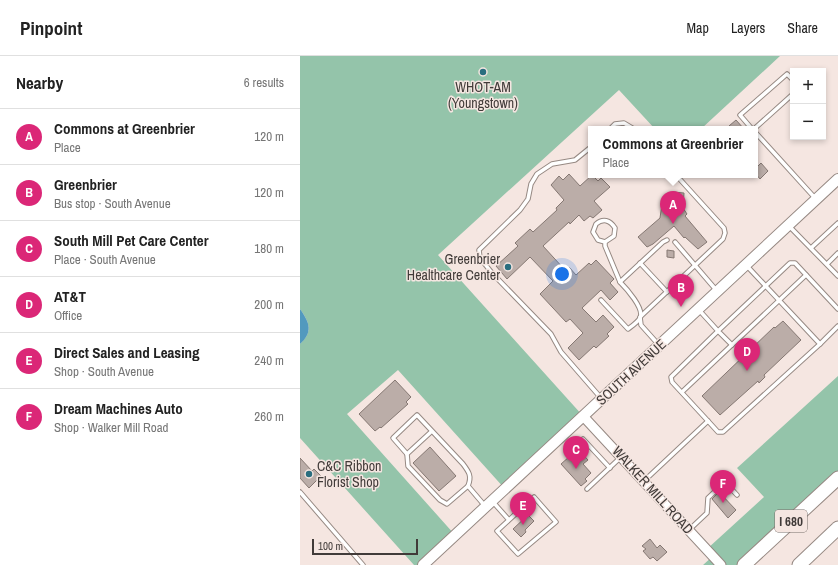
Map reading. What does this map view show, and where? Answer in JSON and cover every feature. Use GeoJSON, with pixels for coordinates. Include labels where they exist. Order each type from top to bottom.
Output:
{"type":"FeatureCollection","features":[{"type":"Feature","properties":{"kind":"highway","name":"I 680"},"geometry":{"type":"LineString","coordinates":[[744,565],[838,478]]}},
{"type":"Feature","properties":{"kind":"highway","name":"I 680"},"geometry":{"type":"LineString","coordinates":[[799,565],[838,528]]}},
{"type":"Feature","properties":{"kind":"main road","name":"SOUTH AVENUE"},"geometry":{"type":"LineString","coordinates":[[423,565],[838,178]]}},
{"type":"Feature","properties":{"kind":"street","name":"WALKER MILL ROAD"},"geometry":{"type":"LineString","coordinates":[[583,416],[721,565]]}},
{"type":"Feature","properties":{"kind":"lane"},"geometry":{"type":"LineString","coordinates":[[750,126],[740,115],[787,74],[790,77]]}},
{"type":"Feature","properties":{"kind":"lane"},"geometry":{"type":"LineString","coordinates":[[756,126],[790,97]]}},
{"type":"Feature","properties":{"kind":"lane"},"geometry":{"type":"LineString","coordinates":[[613,126],[615,124],[624,123],[629,126]]}},
{"type":"Feature","properties":{"kind":"lane"},"geometry":{"type":"LineString","coordinates":[[758,135],[816,199]]}},
{"type":"Feature","properties":{"kind":"lane"},"geometry":{"type":"LineString","coordinates":[[588,149],[575,160],[552,164],[537,174],[531,184],[528,198],[520,210],[479,250],[480,258],[492,273],[551,334],[561,352],[602,398]]}},
{"type":"Feature","properties":{"kind":"lane"},"geometry":{"type":"LineString","coordinates":[[601,300],[628,329],[723,239],[725,233],[724,228],[679,178]]}},
{"type":"Feature","properties":{"kind":"lane"},"geometry":{"type":"LineString","coordinates":[[604,220],[612,224],[615,232],[611,240],[605,242],[598,240],[593,232],[596,224],[604,220]]}},
{"type":"Feature","properties":{"kind":"lane"},"geometry":{"type":"LineString","coordinates":[[811,248],[838,223]]}},
{"type":"Feature","properties":{"kind":"lane"},"geometry":{"type":"LineString","coordinates":[[788,225],[838,276]]}},
{"type":"Feature","properties":{"kind":"lane"},"geometry":{"type":"LineString","coordinates":[[620,282],[667,240]]}},
{"type":"Feature","properties":{"kind":"lane"},"geometry":{"type":"LineString","coordinates":[[605,242],[606,252],[620,282],[631,295],[641,312],[641,325],[659,345]]}},
{"type":"Feature","properties":{"kind":"lane"},"geometry":{"type":"LineString","coordinates":[[674,242],[717,291]]}},
{"type":"Feature","properties":{"kind":"lane"},"geometry":{"type":"LineString","coordinates":[[827,264],[838,253]]}},
{"type":"Feature","properties":{"kind":"lane"},"geometry":{"type":"LineString","coordinates":[[640,263],[667,292]]}},
{"type":"Feature","properties":{"kind":"lane"},"geometry":{"type":"LineString","coordinates":[[838,309],[795,263],[790,263],[671,377],[672,382],[718,432],[723,432],[838,326]]}},
{"type":"Feature","properties":{"kind":"lane"},"geometry":{"type":"LineString","coordinates":[[746,264],[820,344]]}},
{"type":"Feature","properties":{"kind":"lane"},"geometry":{"type":"LineString","coordinates":[[682,392],[806,275]]}},
{"type":"Feature","properties":{"kind":"lane"},"geometry":{"type":"LineString","coordinates":[[698,309],[732,345]]}},
{"type":"Feature","properties":{"kind":"lane"},"geometry":{"type":"LineString","coordinates":[[417,415],[432,431],[470,472],[471,479],[468,486],[447,504],[440,500],[408,466],[407,454],[393,438],[417,415]]}},
{"type":"Feature","properties":{"kind":"lane"},"geometry":{"type":"LineString","coordinates":[[644,481],[708,421]]}},
{"type":"Feature","properties":{"kind":"lane"},"geometry":{"type":"LineString","coordinates":[[407,454],[432,431]]}},
{"type":"Feature","properties":{"kind":"lane"},"geometry":{"type":"LineString","coordinates":[[583,439],[610,468]]}},
{"type":"Feature","properties":{"kind":"lane"},"geometry":{"type":"LineString","coordinates":[[587,489],[622,457]]}},
{"type":"Feature","properties":{"kind":"lane"},"geometry":{"type":"LineString","coordinates":[[689,530],[706,513],[708,498],[725,482],[737,495]]}},
{"type":"Feature","properties":{"kind":"lane"},"geometry":{"type":"LineString","coordinates":[[468,486],[509,520]]}},
{"type":"Feature","properties":{"kind":"lane"},"geometry":{"type":"LineString","coordinates":[[300,492],[363,565]]}},
{"type":"Feature","properties":{"kind":"lane"},"geometry":{"type":"LineString","coordinates":[[534,497],[556,522],[518,554],[497,531],[509,520],[534,497]]}},
{"type":"Feature","properties":{"kind":"green space"},"geometry":{"type":"Polygon","coordinates":[[[300,56],[780,56],[704,126],[652,126],[619,90],[438,255],[583,416],[505,489],[398,370],[347,414],[455,535],[423,565],[414,565],[300,438],[300,344],[307,335],[309,327],[300,309],[300,56]]]}},
{"type":"Feature","properties":{"kind":"green space"},"geometry":{"type":"Polygon","coordinates":[[[838,376],[838,478],[744,565],[703,565],[713,556],[707,549],[764,497],[737,468],[838,376]]]}},
{"type":"Feature","properties":{"kind":"water"},"geometry":{"type":"Polygon","coordinates":[[[300,309],[309,327],[307,335],[300,344],[300,309]]]}},
{"type":"Feature","properties":{"kind":"building"},"geometry":{"type":"Polygon","coordinates":[[[736,120],[741,126],[729,126],[736,120]]]}},
{"type":"Feature","properties":{"kind":"building"},"geometry":{"type":"Polygon","coordinates":[[[761,163],[768,171],[760,179],[758,177],[758,166],[761,163]]]}},
{"type":"Feature","properties":{"kind":"building","name":"Greenbrier Healthcare Center"},"geometry":{"type":"Polygon","coordinates":[[[569,174],[580,186],[589,178],[595,178],[598,181],[601,178],[610,187],[594,201],[602,210],[593,218],[590,216],[584,221],[579,215],[570,224],[569,222],[543,246],[565,270],[569,267],[576,275],[589,263],[591,265],[596,260],[614,279],[610,283],[618,292],[610,300],[601,290],[582,308],[596,322],[603,315],[614,327],[607,334],[609,336],[596,348],[594,346],[579,360],[568,348],[583,333],[570,319],[566,322],[540,294],[553,281],[530,257],[507,279],[496,266],[518,246],[515,243],[530,229],[533,232],[557,210],[556,208],[564,200],[551,185],[559,176],[563,180],[569,174]]]}},
{"type":"Feature","properties":{"kind":"building"},"geometry":{"type":"Polygon","coordinates":[[[673,192],[684,193],[683,208],[687,214],[685,216],[707,242],[698,249],[685,237],[684,238],[674,226],[653,244],[647,247],[638,237],[660,218],[663,197],[672,197],[673,192]]]}},
{"type":"Feature","properties":{"kind":"building"},"geometry":{"type":"Polygon","coordinates":[[[667,250],[674,251],[674,258],[667,257],[667,250]]]}},
{"type":"Feature","properties":{"kind":"building"},"geometry":{"type":"Polygon","coordinates":[[[783,321],[801,340],[764,375],[765,377],[759,383],[758,381],[720,415],[702,396],[774,327],[775,328],[783,321]]]}},
{"type":"Feature","properties":{"kind":"building"},"geometry":{"type":"Polygon","coordinates":[[[395,380],[411,397],[406,402],[408,404],[381,428],[380,427],[375,431],[359,414],[395,380]]]}},
{"type":"Feature","properties":{"kind":"building"},"geometry":{"type":"Polygon","coordinates":[[[430,447],[456,476],[439,491],[413,463],[430,447]]]}},
{"type":"Feature","properties":{"kind":"building"},"geometry":{"type":"Polygon","coordinates":[[[578,449],[588,460],[583,464],[591,473],[585,479],[587,481],[581,486],[561,464],[578,449]]]}},
{"type":"Feature","properties":{"kind":"building","name":"C&C Ribbon Florist Shop"},"geometry":{"type":"Polygon","coordinates":[[[300,458],[312,471],[314,469],[321,476],[309,488],[300,478],[300,458]]]}},
{"type":"Feature","properties":{"kind":"building"},"geometry":{"type":"Polygon","coordinates":[[[719,492],[736,510],[728,518],[712,499],[719,492]]]}},
{"type":"Feature","properties":{"kind":"building"},"geometry":{"type":"Polygon","coordinates":[[[528,515],[534,521],[525,530],[526,532],[521,537],[513,529],[528,515]]]}},
{"type":"Feature","properties":{"kind":"building"},"geometry":{"type":"Polygon","coordinates":[[[650,539],[657,548],[660,545],[667,552],[657,561],[653,557],[650,559],[643,551],[646,549],[642,546],[650,539]]]}},
{"type":"Feature","properties":{"kind":"place","name":"WHOT-AM (Youngstown)"},"geometry":{"type":"Point","coordinates":[483,72]}},
{"type":"Feature","properties":{"kind":"place","name":"Commons at Greenbrier"},"geometry":{"type":"Point","coordinates":[673,224]}},
{"type":"Feature","properties":{"kind":"place","name":"Greenbrier Healthcare Center"},"geometry":{"type":"Point","coordinates":[508,267]}},
{"type":"Feature","properties":{"kind":"place","name":"Greenbrier"},"geometry":{"type":"Point","coordinates":[681,307]}},
{"type":"Feature","properties":{"kind":"place","name":"AT&T"},"geometry":{"type":"Point","coordinates":[747,371]}},
{"type":"Feature","properties":{"kind":"place","name":"South Mill Pet Care Center"},"geometry":{"type":"Point","coordinates":[576,469]}},
{"type":"Feature","properties":{"kind":"place","name":"C&C Ribbon Florist Shop"},"geometry":{"type":"Point","coordinates":[309,474]}},
{"type":"Feature","properties":{"kind":"place","name":"Dream Machines Auto"},"geometry":{"type":"Point","coordinates":[723,503]}},
{"type":"Feature","properties":{"kind":"place","name":"Direct Sales and Leasing"},"geometry":{"type":"Point","coordinates":[523,525]}}]}
